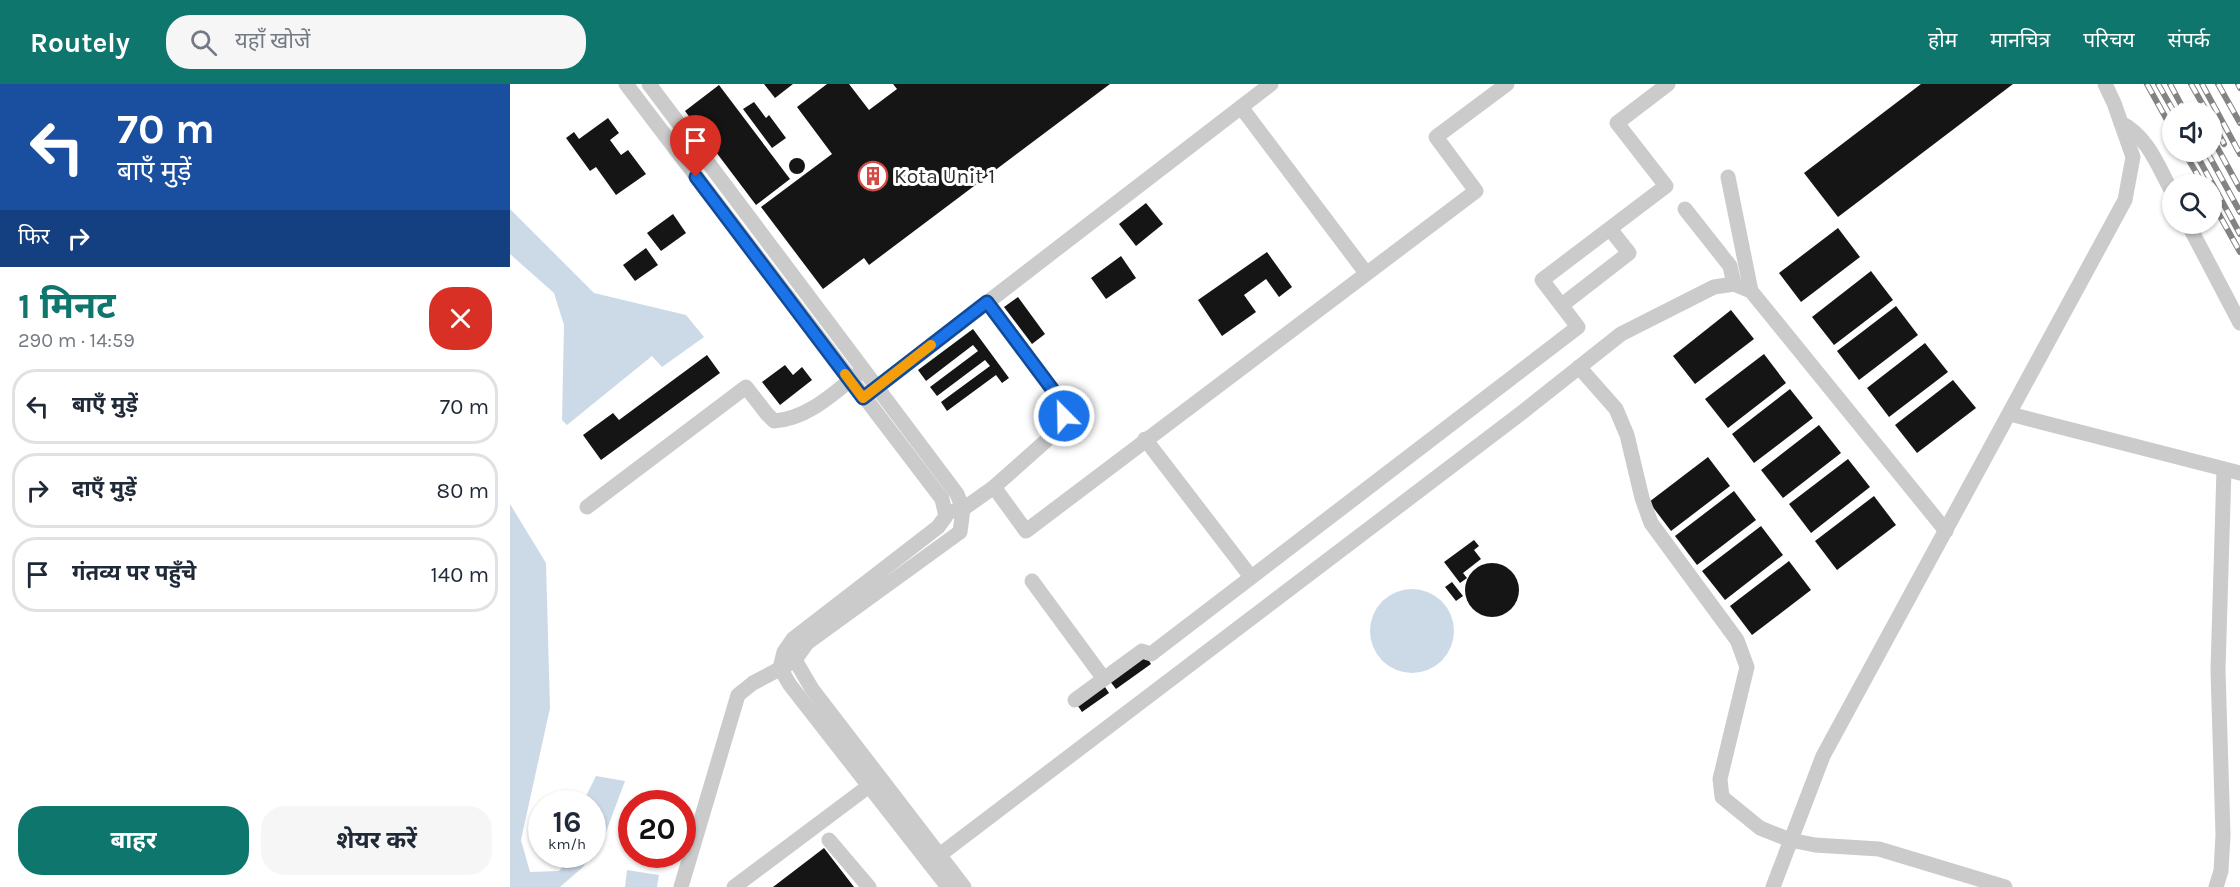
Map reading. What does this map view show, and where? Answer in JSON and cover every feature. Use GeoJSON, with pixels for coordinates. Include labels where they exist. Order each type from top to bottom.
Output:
{"type":"FeatureCollection","features":[{"type":"Feature","properties":{"kind":"lane"},"geometry":{"type":"LineString","coordinates":[[626,84],[942,499],[946,516],[938,527],[793,639],[784,652],[780,668],[790,685],[869,786],[934,859],[964,887]]}},
{"type":"Feature","properties":{"kind":"lane"},"geometry":{"type":"LineString","coordinates":[[649,84],[878,386],[957,494],[963,509],[960,532],[807,643],[795,660],[753,683],[738,695],[681,887]]}},
{"type":"Feature","properties":{"kind":"lane"},"geometry":{"type":"LineString","coordinates":[[863,398],[1271,84]]}},
{"type":"Feature","properties":{"kind":"lane"},"geometry":{"type":"LineString","coordinates":[[994,487],[1026,531],[1476,191],[1436,137],[1507,84]]}},
{"type":"Feature","properties":{"kind":"lane"},"geometry":{"type":"LineString","coordinates":[[1075,700],[1142,651],[1151,654],[1578,327],[1542,280],[1666,186],[1617,123],[1668,84]]}},
{"type":"Feature","properties":{"kind":"lane"},"geometry":{"type":"LineString","coordinates":[[1773,887],[1823,756],[2125,200],[2133,157],[2105,84]]}},
{"type":"Feature","properties":{"kind":"lane"},"geometry":{"type":"LineString","coordinates":[[1241,107],[1366,273]]}},
{"type":"Feature","properties":{"kind":"lane"},"geometry":{"type":"LineString","coordinates":[[2121,123],[2135,130],[2162,174]]}},
{"type":"Feature","properties":{"kind":"lane"},"geometry":{"type":"LineString","coordinates":[[1728,177],[1751,291],[1946,531]]}},
{"type":"Feature","properties":{"kind":"lane"},"geometry":{"type":"LineString","coordinates":[[1685,209],[1730,266],[1734,284]]}},
{"type":"Feature","properties":{"kind":"lane"},"geometry":{"type":"LineString","coordinates":[[1562,305],[1629,253],[1610,229]]}},
{"type":"Feature","properties":{"kind":"lane"},"geometry":{"type":"LineString","coordinates":[[2193,234],[2240,323]]}},
{"type":"Feature","properties":{"kind":"lane"},"geometry":{"type":"LineString","coordinates":[[934,859],[1621,334],[1714,287],[1734,284],[1751,291]]}},
{"type":"Feature","properties":{"kind":"lane"},"geometry":{"type":"LineString","coordinates":[[945,513],[963,509],[994,487],[1057,431],[1064,416],[1064,405],[987,302]]}},
{"type":"Feature","properties":{"kind":"lane"},"geometry":{"type":"LineString","coordinates":[[1579,367],[1616,409],[1627,435],[1642,498],[1651,523],[1737,640],[1748,667],[1720,779],[1722,797],[1760,828],[1790,840],[1815,845],[1879,849],[2005,887]]}},
{"type":"Feature","properties":{"kind":"lane"},"geometry":{"type":"LineString","coordinates":[[586,507],[746,387],[774,421],[791,420],[812,409],[865,369]]}},
{"type":"Feature","properties":{"kind":"lane"},"geometry":{"type":"LineString","coordinates":[[2010,414],[2240,474]]}},
{"type":"Feature","properties":{"kind":"lane"},"geometry":{"type":"LineString","coordinates":[[1146,439],[1251,578]]}},
{"type":"Feature","properties":{"kind":"lane"},"geometry":{"type":"LineString","coordinates":[[2216,887],[2221,871],[2223,836],[2218,670],[2224,470]]}},
{"type":"Feature","properties":{"kind":"lane"},"geometry":{"type":"LineString","coordinates":[[1032,581],[1104,679]]}},
{"type":"Feature","properties":{"kind":"lane"},"geometry":{"type":"LineString","coordinates":[[795,660],[812,689],[934,859],[948,887]]}},
{"type":"Feature","properties":{"kind":"lane"},"geometry":{"type":"LineString","coordinates":[[734,887],[869,786]]}},
{"type":"Feature","properties":{"kind":"lane"},"geometry":{"type":"LineString","coordinates":[[829,840],[868,887]]}},
{"type":"Feature","properties":{"kind":"water"},"geometry":{"type":"Polygon","coordinates":[[[510,209],[594,293],[686,315],[704,337],[662,367],[652,356],[567,425],[562,420],[564,325],[554,293],[510,254],[510,209]]]}},
{"type":"Feature","properties":{"kind":"water"},"geometry":{"type":"Polygon","coordinates":[[[510,504],[546,563],[550,708],[532,790],[528,790],[528,808],[521,840],[530,872],[582,868],[560,887],[510,887],[510,504]]]}},
{"type":"Feature","properties":{"kind":"water"},"geometry":{"type":"Polygon","coordinates":[[[1412,589],[1428,592],[1442,601],[1451,615],[1454,631],[1451,647],[1442,661],[1428,670],[1412,673],[1396,670],[1382,661],[1373,647],[1370,631],[1373,615],[1382,601],[1396,592],[1412,589]]]}},
{"type":"Feature","properties":{"kind":"water"},"geometry":{"type":"Polygon","coordinates":[[[596,776],[625,781],[622,790],[618,790],[618,800],[606,832],[606,790],[589,790],[596,776]]]}},
{"type":"Feature","properties":{"kind":"water"},"geometry":{"type":"Polygon","coordinates":[[[627,870],[659,875],[657,887],[625,887],[627,870]]]}},
{"type":"Feature","properties":{"kind":"building"},"geometry":{"type":"Polygon","coordinates":[[[764,84],[793,84],[775,98],[764,84]]]}},
{"type":"Feature","properties":{"kind":"building","name":"Kota Unit 1"},"geometry":{"type":"Polygon","coordinates":[[[827,84],[849,84],[869,110],[897,89],[893,84],[1110,84],[869,265],[864,258],[823,289],[761,207],[832,154],[797,107],[827,84]]]}},
{"type":"Feature","properties":{"kind":"building"},"geometry":{"type":"Polygon","coordinates":[[[1921,84],[2013,84],[1838,217],[1804,173],[1921,84]]]}},
{"type":"Feature","properties":{"kind":"building"},"geometry":{"type":"Polygon","coordinates":[[[719,85],[790,179],[756,205],[685,111],[719,85]]]}},
{"type":"Feature","properties":{"kind":"building"},"geometry":{"type":"Polygon","coordinates":[[[754,102],[766,118],[769,115],[786,138],[772,148],[743,109],[754,102]]]}},
{"type":"Feature","properties":{"kind":"building"},"geometry":{"type":"Polygon","coordinates":[[[608,118],[619,133],[610,140],[621,155],[628,150],[646,174],[616,195],[596,167],[590,171],[566,138],[574,132],[579,139],[608,118]]]}},
{"type":"Feature","properties":{"kind":"building"},"geometry":{"type":"Polygon","coordinates":[[[797,158],[805,166],[797,174],[789,166],[797,158]]]}},
{"type":"Feature","properties":{"kind":"building"},"geometry":{"type":"Polygon","coordinates":[[[1146,203],[1163,224],[1136,246],[1119,224],[1146,203]]]}},
{"type":"Feature","properties":{"kind":"building"},"geometry":{"type":"Polygon","coordinates":[[[673,214],[686,233],[661,251],[647,233],[673,214]]]}},
{"type":"Feature","properties":{"kind":"building"},"geometry":{"type":"Polygon","coordinates":[[[1838,228],[1860,257],[1801,302],[1779,273],[1838,228]]]}},
{"type":"Feature","properties":{"kind":"building"},"geometry":{"type":"Polygon","coordinates":[[[646,248],[658,265],[635,281],[623,265],[646,248]]]}},
{"type":"Feature","properties":{"kind":"building"},"geometry":{"type":"Polygon","coordinates":[[[1267,252],[1292,287],[1279,297],[1266,279],[1244,295],[1256,312],[1222,336],[1198,300],[1267,252]]]}},
{"type":"Feature","properties":{"kind":"building"},"geometry":{"type":"Polygon","coordinates":[[[1121,256],[1136,278],[1106,299],[1091,278],[1121,256]]]}},
{"type":"Feature","properties":{"kind":"building"},"geometry":{"type":"Polygon","coordinates":[[[1871,271],[1893,300],[1834,345],[1812,317],[1871,271]]]}},
{"type":"Feature","properties":{"kind":"building"},"geometry":{"type":"Polygon","coordinates":[[[1018,297],[1045,334],[1032,344],[1004,307],[1018,297]]]}},
{"type":"Feature","properties":{"kind":"building"},"geometry":{"type":"Polygon","coordinates":[[[1896,306],[1918,335],[1859,380],[1837,351],[1896,306]]]}},
{"type":"Feature","properties":{"kind":"building"},"geometry":{"type":"Polygon","coordinates":[[[1731,310],[1754,339],[1695,384],[1673,356],[1731,310]]]}},
{"type":"Feature","properties":{"kind":"building"},"geometry":{"type":"Polygon","coordinates":[[[973,329],[1009,378],[1002,383],[996,375],[947,411],[941,402],[990,366],[985,360],[937,396],[930,387],[978,351],[973,345],[926,381],[918,370],[973,329]]]}},
{"type":"Feature","properties":{"kind":"building"},"geometry":{"type":"Polygon","coordinates":[[[1925,343],[1948,372],[1889,417],[1867,388],[1925,343]]]}},
{"type":"Feature","properties":{"kind":"building"},"geometry":{"type":"Polygon","coordinates":[[[1764,354],[1786,383],[1728,428],[1705,399],[1764,354]]]}},
{"type":"Feature","properties":{"kind":"building"},"geometry":{"type":"Polygon","coordinates":[[[707,355],[720,373],[601,460],[583,435],[613,413],[619,420],[707,355]]]}},
{"type":"Feature","properties":{"kind":"building"},"geometry":{"type":"Polygon","coordinates":[[[785,365],[793,375],[802,367],[812,380],[780,405],[762,382],[785,365]]]}},
{"type":"Feature","properties":{"kind":"building"},"geometry":{"type":"Polygon","coordinates":[[[1953,380],[1976,408],[1917,453],[1895,425],[1953,380]]]}},
{"type":"Feature","properties":{"kind":"building"},"geometry":{"type":"Polygon","coordinates":[[[1790,389],[1813,418],[1754,463],[1732,434],[1790,389]]]}},
{"type":"Feature","properties":{"kind":"building"},"geometry":{"type":"Polygon","coordinates":[[[1819,425],[1841,453],[1783,498],[1761,470],[1819,425]]]}},
{"type":"Feature","properties":{"kind":"building"},"geometry":{"type":"Polygon","coordinates":[[[1708,457],[1730,486],[1671,531],[1649,502],[1708,457]]]}},
{"type":"Feature","properties":{"kind":"building"},"geometry":{"type":"Polygon","coordinates":[[[1848,459],[1870,487],[1811,533],[1789,504],[1848,459]]]}},
{"type":"Feature","properties":{"kind":"building"},"geometry":{"type":"Polygon","coordinates":[[[1734,491],[1756,520],[1697,565],[1675,536],[1734,491]]]}},
{"type":"Feature","properties":{"kind":"building"},"geometry":{"type":"Polygon","coordinates":[[[1874,496],[1896,525],[1837,570],[1815,541],[1874,496]]]}},
{"type":"Feature","properties":{"kind":"building"},"geometry":{"type":"Polygon","coordinates":[[[1761,526],[1783,555],[1725,600],[1702,571],[1761,526]]]}},
{"type":"Feature","properties":{"kind":"building"},"geometry":{"type":"Polygon","coordinates":[[[1474,540],[1479,546],[1474,550],[1481,559],[1463,573],[1467,578],[1460,583],[1444,562],[1474,540]]]}},
{"type":"Feature","properties":{"kind":"building"},"geometry":{"type":"Polygon","coordinates":[[[1789,561],[1811,590],[1752,635],[1730,606],[1789,561]]]}},
{"type":"Feature","properties":{"kind":"building"},"geometry":{"type":"Polygon","coordinates":[[[1492,563],[1502,565],[1511,571],[1517,580],[1519,590],[1517,600],[1511,609],[1502,615],[1492,617],[1482,615],[1473,609],[1467,600],[1465,590],[1467,580],[1473,571],[1482,565],[1492,563]]]}},
{"type":"Feature","properties":{"kind":"building"},"geometry":{"type":"Polygon","coordinates":[[[1452,582],[1463,596],[1456,601],[1445,587],[1452,582]]]}},
{"type":"Feature","properties":{"kind":"building"},"geometry":{"type":"Polygon","coordinates":[[[1145,654],[1151,664],[1116,689],[1109,680],[1145,654]]]}},
{"type":"Feature","properties":{"kind":"building"},"geometry":{"type":"Polygon","coordinates":[[[1103,684],[1109,693],[1082,712],[1076,703],[1103,684]]]}},
{"type":"Feature","properties":{"kind":"building"},"geometry":{"type":"Polygon","coordinates":[[[824,848],[854,887],[773,887],[824,848]]]}},
{"type":"Feature","properties":{"kind":"railway"},"geometry":{"type":"LineString","coordinates":[[2147,84],[2162,111]]}},
{"type":"Feature","properties":{"kind":"railway"},"geometry":{"type":"LineString","coordinates":[[2158,84],[2168,102]]}},
{"type":"Feature","properties":{"kind":"railway"},"geometry":{"type":"LineString","coordinates":[[2170,84],[2180,102]]}},
{"type":"Feature","properties":{"kind":"railway"},"geometry":{"type":"LineString","coordinates":[[2191,84],[2201,102]]}},
{"type":"Feature","properties":{"kind":"railway"},"geometry":{"type":"LineString","coordinates":[[2202,84],[2240,154]]}},
{"type":"Feature","properties":{"kind":"railway"},"geometry":{"type":"LineString","coordinates":[[2218,84],[2240,123]]}},
{"type":"Feature","properties":{"kind":"railway"},"geometry":{"type":"LineString","coordinates":[[2238,84],[2240,88]]}},
{"type":"Feature","properties":{"kind":"railway"},"geometry":{"type":"LineString","coordinates":[[2222,140],[2224,144]]}},
{"type":"Feature","properties":{"kind":"railway"},"geometry":{"type":"LineString","coordinates":[[2222,156],[2240,189]]}},
{"type":"Feature","properties":{"kind":"railway"},"geometry":{"type":"LineString","coordinates":[[2190,162],[2197,174]]}},
{"type":"Feature","properties":{"kind":"railway"},"geometry":{"type":"LineString","coordinates":[[2200,162],[2240,234]]}},
{"type":"Feature","properties":{"kind":"railway"},"geometry":{"type":"LineString","coordinates":[[2212,162],[2240,212]]}},
{"type":"Feature","properties":{"kind":"railway"},"geometry":{"type":"LineString","coordinates":[[2222,220],[2240,252]]}},
{"type":"Feature","properties":{"kind":"slow traffic"},"geometry":{"type":"LineString","coordinates":[[845,374],[863,398],[931,345]]}},
{"type":"Feature","properties":{"kind":"place","name":"Kota Unit 1"},"geometry":{"type":"Point","coordinates":[873,176]}},
{"type":"Feature","properties":{"kind":"route"},"geometry":{"type":"LineString","coordinates":[[696,177],[863,398],[987,302],[1064,405],[1064,416]]}}]}
